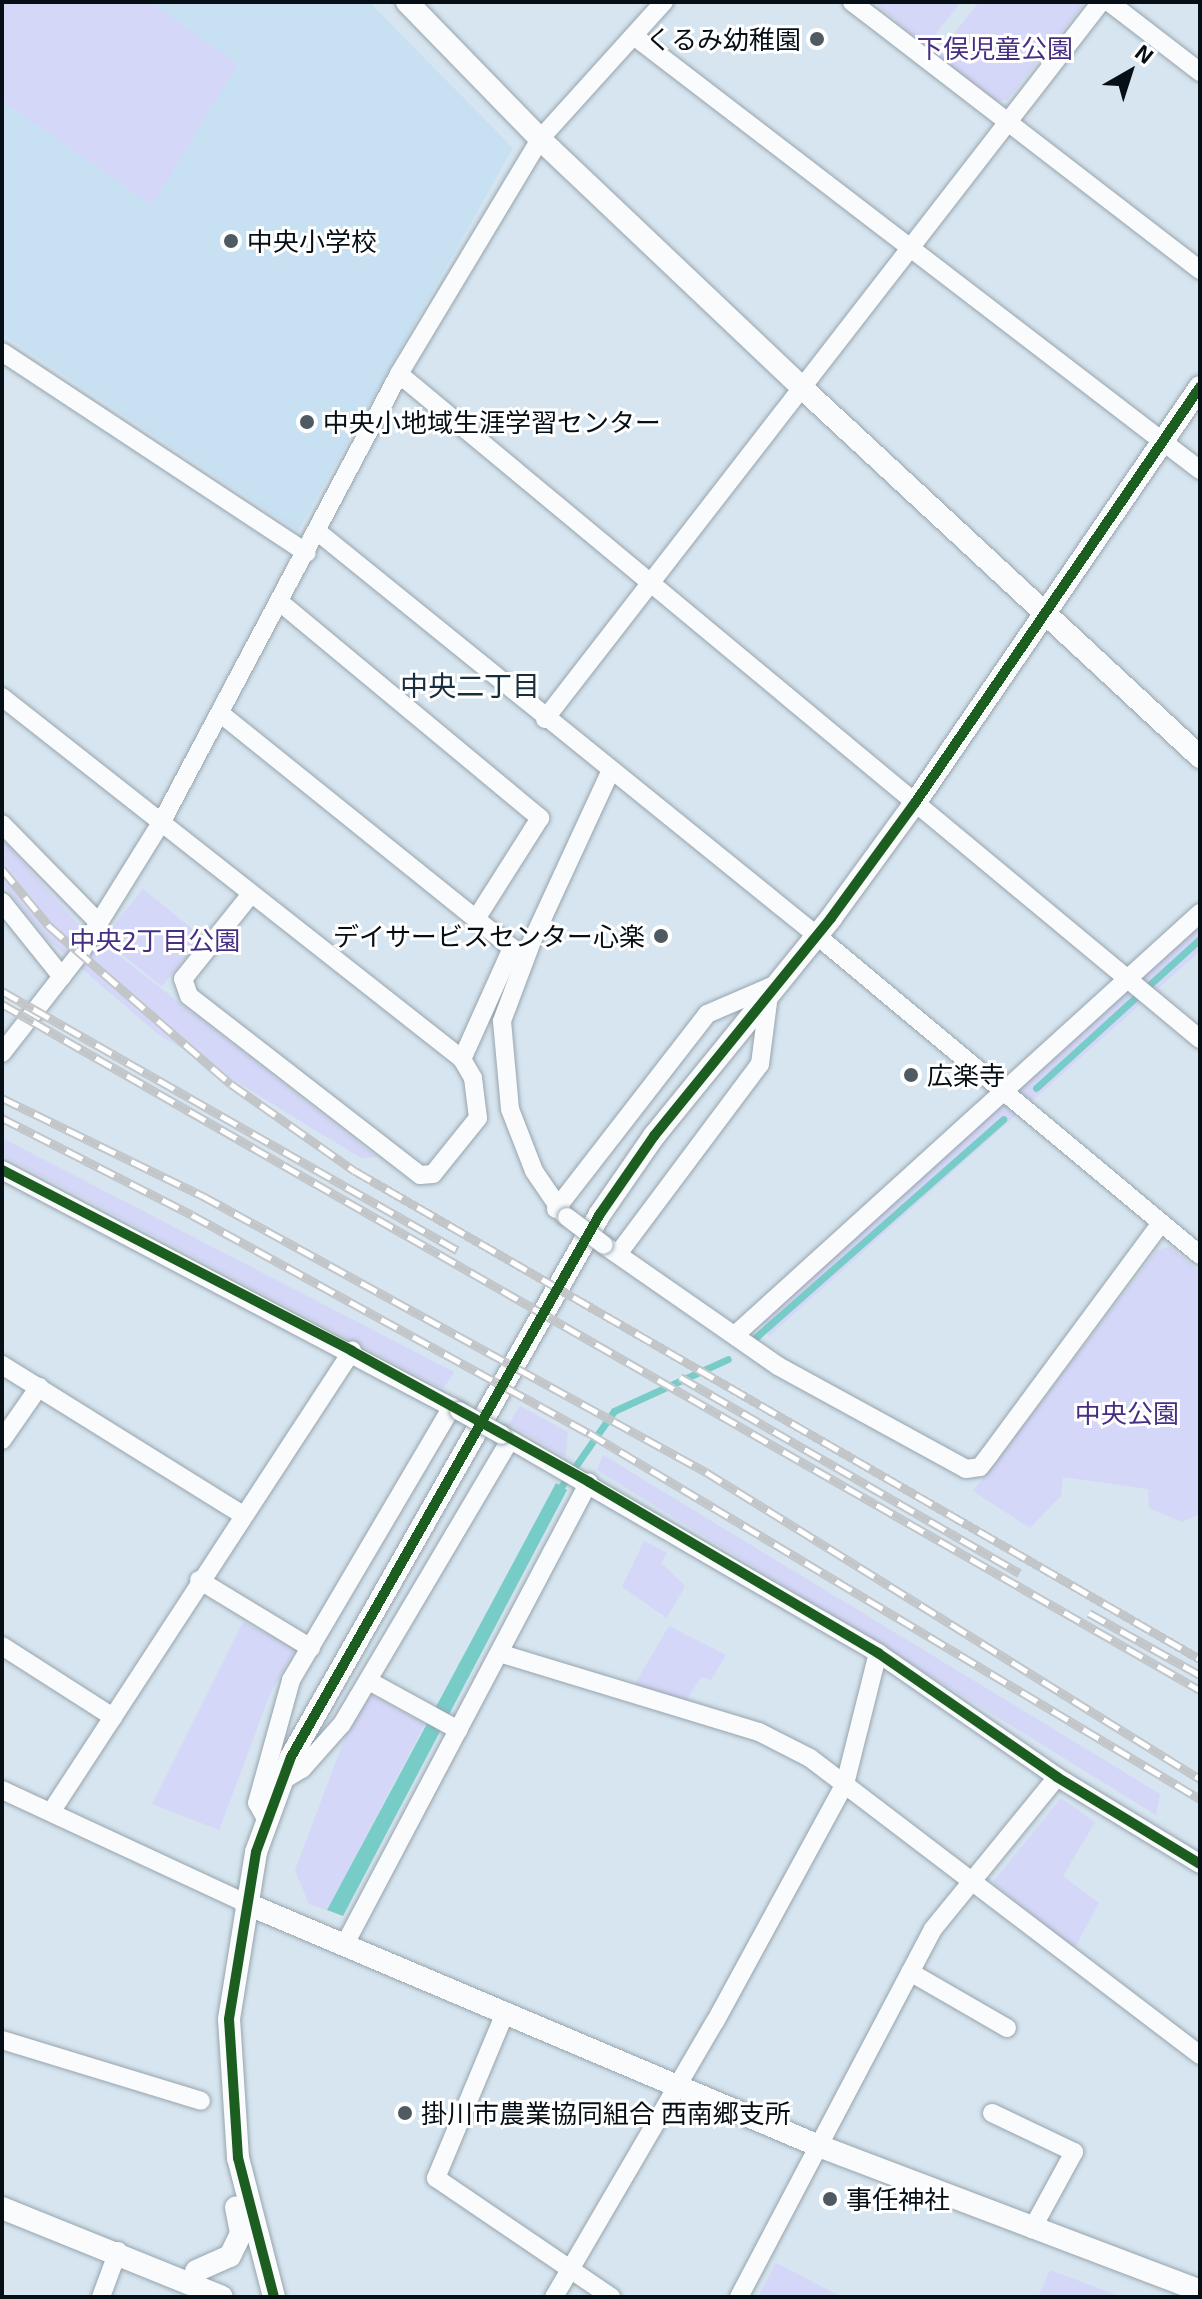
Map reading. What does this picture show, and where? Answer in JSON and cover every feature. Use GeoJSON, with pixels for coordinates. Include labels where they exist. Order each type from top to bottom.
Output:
{"type":"FeatureCollection","features":[{"type":"Feature","properties":{"kind":"street"},"geometry":{"type":"LineString","coordinates":[[407,2],[540,139],[799,385],[1047,611],[1200,757]]}},
{"type":"Feature","properties":{"kind":"street"},"geometry":{"type":"LineString","coordinates":[[2,1053],[8,1034],[62,977],[161,823],[281,603],[399,374],[540,139],[664,2]]}},
{"type":"Feature","properties":{"kind":"street"},"geometry":{"type":"LineString","coordinates":[[852,2],[1200,270]]}},
{"type":"Feature","properties":{"kind":"street"},"geometry":{"type":"LineString","coordinates":[[545,719],[799,385],[1101,2]]}},
{"type":"Feature","properties":{"kind":"street"},"geometry":{"type":"LineString","coordinates":[[1109,2],[1200,72]]}},
{"type":"Feature","properties":{"kind":"street"},"geometry":{"type":"LineString","coordinates":[[634,36],[906,250],[1200,470]]}},
{"type":"Feature","properties":{"kind":"street"},"geometry":{"type":"LineString","coordinates":[[2,352],[307,553]]}},
{"type":"Feature","properties":{"kind":"street"},"geometry":{"type":"LineString","coordinates":[[399,374],[649,586],[1200,1039]]}},
{"type":"Feature","properties":{"kind":"street"},"geometry":{"type":"LineString","coordinates":[[196,2271],[220,2264],[241,2233],[225,2151],[230,2089],[229,2019],[245,1903],[266,1819],[314,1709],[577,1248],[654,1136],[915,803],[1200,387]]}},
{"type":"Feature","properties":{"kind":"street"},"geometry":{"type":"LineString","coordinates":[[318,532],[610,772],[815,934],[1200,1255]]}},
{"type":"Feature","properties":{"kind":"street"},"geometry":{"type":"LineString","coordinates":[[281,603],[540,818],[476,919]]}},
{"type":"Feature","properties":{"kind":"street"},"geometry":{"type":"LineString","coordinates":[[2,697],[462,1059],[473,1078],[478,1118],[433,1174],[420,1175],[189,996],[183,979],[251,894]]}},
{"type":"Feature","properties":{"kind":"street"},"geometry":{"type":"LineString","coordinates":[[221,714],[512,948],[462,1059]]}},
{"type":"Feature","properties":{"kind":"street"},"geometry":{"type":"LineString","coordinates":[[610,772],[532,941],[502,1021],[510,1109],[561,1213],[742,1341],[966,1469],[980,1467],[1161,1223]]}},
{"type":"Feature","properties":{"kind":"street"},"geometry":{"type":"LineString","coordinates":[[2,824],[99,923]]}},
{"type":"Feature","properties":{"kind":"street"},"geometry":{"type":"LineString","coordinates":[[2,902],[62,977]]}},
{"type":"Feature","properties":{"kind":"street"},"geometry":{"type":"LineString","coordinates":[[742,1341],[1127,977],[1200,913]]}},
{"type":"Feature","properties":{"kind":"street"},"geometry":{"type":"LineString","coordinates":[[561,1213],[707,1014],[770,987]]}},
{"type":"Feature","properties":{"kind":"street"},"geometry":{"type":"LineString","coordinates":[[611,1250],[760,1064],[770,987]]}},
{"type":"Feature","properties":{"kind":"street"},"geometry":{"type":"LineString","coordinates":[[2,1170],[352,1351],[577,1475],[878,1653],[1057,1777],[1200,1864]]}},
{"type":"Feature","properties":{"kind":"street"},"geometry":{"type":"LineString","coordinates":[[51,1812],[199,1580],[352,1351]]}},
{"type":"Feature","properties":{"kind":"street"},"geometry":{"type":"LineString","coordinates":[[2,1365],[243,1515]]}},
{"type":"Feature","properties":{"kind":"street"},"geometry":{"type":"LineString","coordinates":[[2,1440],[39,1387]]}},
{"type":"Feature","properties":{"kind":"street"},"geometry":{"type":"LineString","coordinates":[[266,1819],[257,1803],[291,1680],[456,1409]]}},
{"type":"Feature","properties":{"kind":"street"},"geometry":{"type":"LineString","coordinates":[[280,1782],[302,1769],[335,1733],[369,1681],[506,1437]]}},
{"type":"Feature","properties":{"kind":"street"},"geometry":{"type":"LineString","coordinates":[[345,1944],[454,1728],[499,1653],[577,1475]]}},
{"type":"Feature","properties":{"kind":"street"},"geometry":{"type":"LineString","coordinates":[[199,1580],[311,1648]]}},
{"type":"Feature","properties":{"kind":"street"},"geometry":{"type":"LineString","coordinates":[[2,1646],[113,1717]]}},
{"type":"Feature","properties":{"kind":"street"},"geometry":{"type":"LineString","coordinates":[[499,1653],[759,1732],[810,1758],[1200,2055]]}},
{"type":"Feature","properties":{"kind":"street"},"geometry":{"type":"LineString","coordinates":[[554,2297],[679,2086],[845,1784],[878,1653]]}},
{"type":"Feature","properties":{"kind":"street"},"geometry":{"type":"LineString","coordinates":[[369,1681],[454,1728]]}},
{"type":"Feature","properties":{"kind":"street"},"geometry":{"type":"LineString","coordinates":[[739,2297],[933,1929],[1057,1777]]}},
{"type":"Feature","properties":{"kind":"street"},"geometry":{"type":"LineString","coordinates":[[2,1790],[245,1903],[819,2146],[1200,2291]]}},
{"type":"Feature","properties":{"kind":"street"},"geometry":{"type":"LineString","coordinates":[[910,1972],[1007,2028]]}},
{"type":"Feature","properties":{"kind":"street"},"geometry":{"type":"LineString","coordinates":[[505,2013],[436,2178],[611,2297]]}},
{"type":"Feature","properties":{"kind":"street"},"geometry":{"type":"LineString","coordinates":[[2,2040],[201,2101]]}},
{"type":"Feature","properties":{"kind":"street"},"geometry":{"type":"LineString","coordinates":[[230,2089],[238,2158],[274,2297]]}},
{"type":"Feature","properties":{"kind":"street"},"geometry":{"type":"LineString","coordinates":[[992,2113],[1074,2152],[1032,2229]]}},
{"type":"Feature","properties":{"kind":"street"},"geometry":{"type":"LineString","coordinates":[[2,2208],[68,2230],[222,2297]]}},
{"type":"Feature","properties":{"kind":"street"},"geometry":{"type":"LineString","coordinates":[[68,2230],[89,2227],[196,2271],[236,2297]]}},
{"type":"Feature","properties":{"kind":"street"},"geometry":{"type":"LineString","coordinates":[[101,2297],[118,2251]]}},
{"type":"Feature","properties":{"kind":"shaded area","name":"中央小学校"},"geometry":{"type":"Polygon","coordinates":[[[2,2],[369,2],[513,148],[298,531],[2,334],[2,2]]]}},
{"type":"Feature","properties":{"kind":"shaded area"},"geometry":{"type":"Polygon","coordinates":[[[556,1483],[567,1490],[343,1916],[327,1910],[556,1483]]]}},
{"type":"Feature","properties":{"kind":"green space"},"geometry":{"type":"Polygon","coordinates":[[[2,2],[150,2],[238,64],[152,205],[2,101],[2,2]]]}},
{"type":"Feature","properties":{"kind":"green space"},"geometry":{"type":"Polygon","coordinates":[[[874,2],[961,2],[926,46],[874,2]]]}},
{"type":"Feature","properties":{"kind":"green space","name":"下俣児童公園"},"geometry":{"type":"Polygon","coordinates":[[[979,2],[1083,2],[1083,5],[1007,100],[995,101],[937,55],[979,2]]]}},
{"type":"Feature","properties":{"kind":"green space"},"geometry":{"type":"Polygon","coordinates":[[[2,839],[76,922],[377,1157],[361,1158],[158,1034],[47,939],[2,883],[2,839]]]}},
{"type":"Feature","properties":{"kind":"green space","name":"中央2丁目公園"},"geometry":{"type":"Polygon","coordinates":[[[143,889],[202,937],[162,987],[103,939],[143,889]]]}},
{"type":"Feature","properties":{"kind":"green space"},"geometry":{"type":"Polygon","coordinates":[[[1200,920],[1200,951],[769,1336],[762,1324],[1200,920]]]}},
{"type":"Feature","properties":{"kind":"green space"},"geometry":{"type":"Polygon","coordinates":[[[2,1138],[454,1372],[443,1389],[2,1155],[2,1138]]]}},
{"type":"Feature","properties":{"kind":"green space","name":"中央公園"},"geometry":{"type":"Polygon","coordinates":[[[1170,1247],[1200,1272],[1200,1514],[1182,1522],[1149,1508],[1148,1489],[1063,1477],[1061,1496],[1030,1528],[973,1491],[1157,1250],[1170,1247]]]}},
{"type":"Feature","properties":{"kind":"green space"},"geometry":{"type":"Polygon","coordinates":[[[520,1406],[568,1432],[565,1457],[509,1424],[520,1406]]]}},
{"type":"Feature","properties":{"kind":"green space"},"geometry":{"type":"Polygon","coordinates":[[[603,1455],[1160,1794],[1156,1815],[597,1470],[603,1455]]]}},
{"type":"Feature","properties":{"kind":"green space"},"geometry":{"type":"Polygon","coordinates":[[[644,1541],[667,1553],[661,1563],[685,1586],[667,1618],[622,1587],[644,1541]]]}},
{"type":"Feature","properties":{"kind":"green space"},"geometry":{"type":"Polygon","coordinates":[[[243,1622],[296,1648],[270,1694],[219,1830],[152,1804],[243,1622]]]}},
{"type":"Feature","properties":{"kind":"green space"},"geometry":{"type":"Polygon","coordinates":[[[669,1626],[726,1655],[711,1680],[701,1677],[685,1702],[633,1687],[669,1626]]]}},
{"type":"Feature","properties":{"kind":"green space"},"geometry":{"type":"Polygon","coordinates":[[[371,1695],[425,1724],[327,1910],[309,1904],[295,1870],[347,1732],[371,1695]]]}},
{"type":"Feature","properties":{"kind":"green space"},"geometry":{"type":"Polygon","coordinates":[[[1061,1798],[1095,1822],[1063,1876],[1099,1903],[1074,1949],[993,1882],[1061,1798]]]}},
{"type":"Feature","properties":{"kind":"green space"},"geometry":{"type":"Polygon","coordinates":[[[776,2263],[842,2297],[758,2297],[776,2263]]]}},
{"type":"Feature","properties":{"kind":"green space"},"geometry":{"type":"Polygon","coordinates":[[[1050,2270],[1122,2297],[1038,2297],[1050,2270]]]}},
{"type":"Feature","properties":{"kind":"waterway"},"geometry":{"type":"LineString","coordinates":[[1036,1088],[1200,939]]}},
{"type":"Feature","properties":{"kind":"waterway"},"geometry":{"type":"LineString","coordinates":[[755,1338],[1003,1119]]}},
{"type":"Feature","properties":{"kind":"waterway"},"geometry":{"type":"LineString","coordinates":[[556,1494],[614,1411],[728,1359]]}},
{"type":"Feature","properties":{"kind":"railway"},"geometry":{"type":"LineString","coordinates":[[2,869],[49,926],[231,1084],[355,1171],[1200,1659]]}},
{"type":"Feature","properties":{"kind":"railway"},"geometry":{"type":"LineString","coordinates":[[2,991],[457,1250]]}},
{"type":"Feature","properties":{"kind":"railway"},"geometry":{"type":"LineString","coordinates":[[2,1004],[1200,1690]]}},
{"type":"Feature","properties":{"kind":"railway"},"geometry":{"type":"LineString","coordinates":[[2,1098],[203,1196],[706,1472],[1200,1779]]}},
{"type":"Feature","properties":{"kind":"railway"},"geometry":{"type":"LineString","coordinates":[[2,1118],[192,1215],[589,1433],[1200,1799]]}},
{"type":"Feature","properties":{"kind":"railway"},"geometry":{"type":"LineString","coordinates":[[680,1377],[1019,1573]]}},
{"type":"Feature","properties":{"kind":"railway"},"geometry":{"type":"LineString","coordinates":[[1089,1613],[1200,1675]]}},
{"type":"Feature","properties":{"kind":"cycle path"},"geometry":{"type":"LineString","coordinates":[[274,2297],[238,2158],[229,2019],[256,1852],[291,1757],[600,1214],[654,1136],[831,918],[915,803],[1200,387]]}},
{"type":"Feature","properties":{"kind":"cycle path"},"geometry":{"type":"LineString","coordinates":[[2,1170],[352,1351],[589,1482],[878,1653],[1057,1777],[1200,1864]]}},
{"type":"Feature","properties":{"kind":"place","name":"くるみ幼稚園"},"geometry":{"type":"Point","coordinates":[817,39]}},
{"type":"Feature","properties":{"kind":"place","name":"中央小学校"},"geometry":{"type":"Point","coordinates":[231,241]}},
{"type":"Feature","properties":{"kind":"place","name":"中央小地域生涯学習センター"},"geometry":{"type":"Point","coordinates":[307,422]}},
{"type":"Feature","properties":{"kind":"place","name":"デイサービスセンター心楽"},"geometry":{"type":"Point","coordinates":[661,936]}},
{"type":"Feature","properties":{"kind":"place","name":"広楽寺"},"geometry":{"type":"Point","coordinates":[911,1075]}},
{"type":"Feature","properties":{"kind":"place","name":"掛川市農業協同組合 西南郷支所"},"geometry":{"type":"Point","coordinates":[405,2113]}},
{"type":"Feature","properties":{"kind":"place","name":"事任神社"},"geometry":{"type":"Point","coordinates":[830,2199]}},
{"type":"Feature","properties":{"kind":"district","name":"中央二丁目"},"geometry":{"type":"Point","coordinates":[470,685]}}]}
